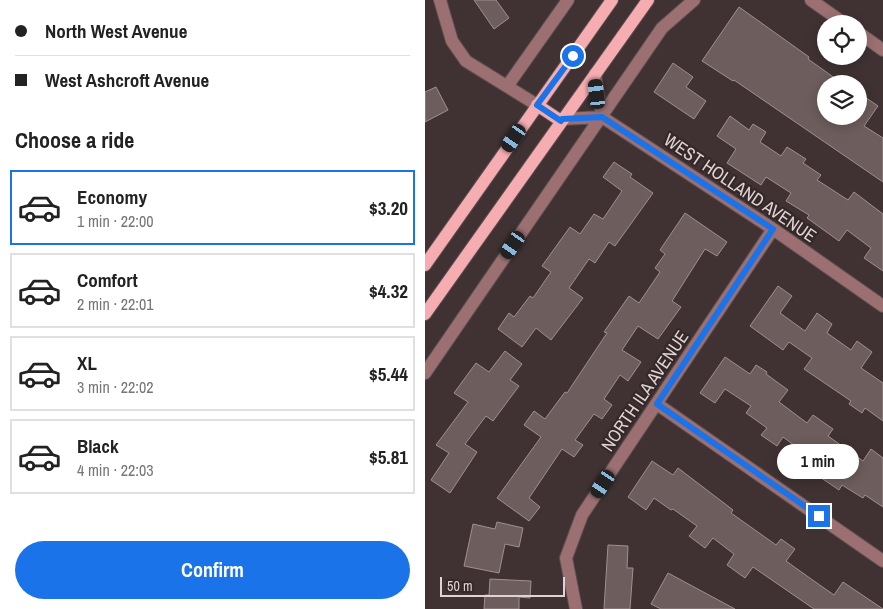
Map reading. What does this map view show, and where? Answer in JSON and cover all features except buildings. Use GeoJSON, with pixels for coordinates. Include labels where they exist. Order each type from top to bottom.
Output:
{"type":"FeatureCollection","features":[{"type":"Feature","properties":{"kind":"main road"},"geometry":{"type":"LineString","coordinates":[[425,265],[612,0]]}},
{"type":"Feature","properties":{"kind":"main road"},"geometry":{"type":"LineString","coordinates":[[425,314],[648,0]]}},
{"type":"Feature","properties":{"kind":"main road"},"geometry":{"type":"LineString","coordinates":[[537,105],[562,120]]}},
{"type":"Feature","properties":{"kind":"street"},"geometry":{"type":"LineString","coordinates":[[440,0],[452,41],[466,61],[487,75],[508,85],[537,105]]}},
{"type":"Feature","properties":{"kind":"street"},"geometry":{"type":"LineString","coordinates":[[508,85],[568,0]]}},
{"type":"Feature","properties":{"kind":"street"},"geometry":{"type":"LineString","coordinates":[[425,373],[662,28],[694,0]]}},
{"type":"Feature","properties":{"kind":"street"},"geometry":{"type":"LineString","coordinates":[[811,0],[832,15]]}},
{"type":"Feature","properties":{"kind":"street"},"geometry":{"type":"LineString","coordinates":[[867,39],[883,50]]}},
{"type":"Feature","properties":{"kind":"street"},"geometry":{"type":"LineString","coordinates":[[595,74],[602,117]]}},
{"type":"Feature","properties":{"kind":"street"},"geometry":{"type":"LineString","coordinates":[[562,120],[602,117]]}},
{"type":"Feature","properties":{"kind":"street","name":"WEST HOLLAND AVENUE"},"geometry":{"type":"LineString","coordinates":[[602,117],[773,229],[883,306]]}},
{"type":"Feature","properties":{"kind":"street","name":"NORTH ILA AVENUE"},"geometry":{"type":"LineString","coordinates":[[576,609],[567,558],[582,515],[773,229]]}},
{"type":"Feature","properties":{"kind":"street"},"geometry":{"type":"LineString","coordinates":[[657,404],[883,561]]}},
{"type":"Feature","properties":{"kind":"route"},"geometry":{"type":"LineString","coordinates":[[573,56],[537,105],[561,121],[562,119],[602,117],[773,229],[657,404],[819,516]]}}]}
